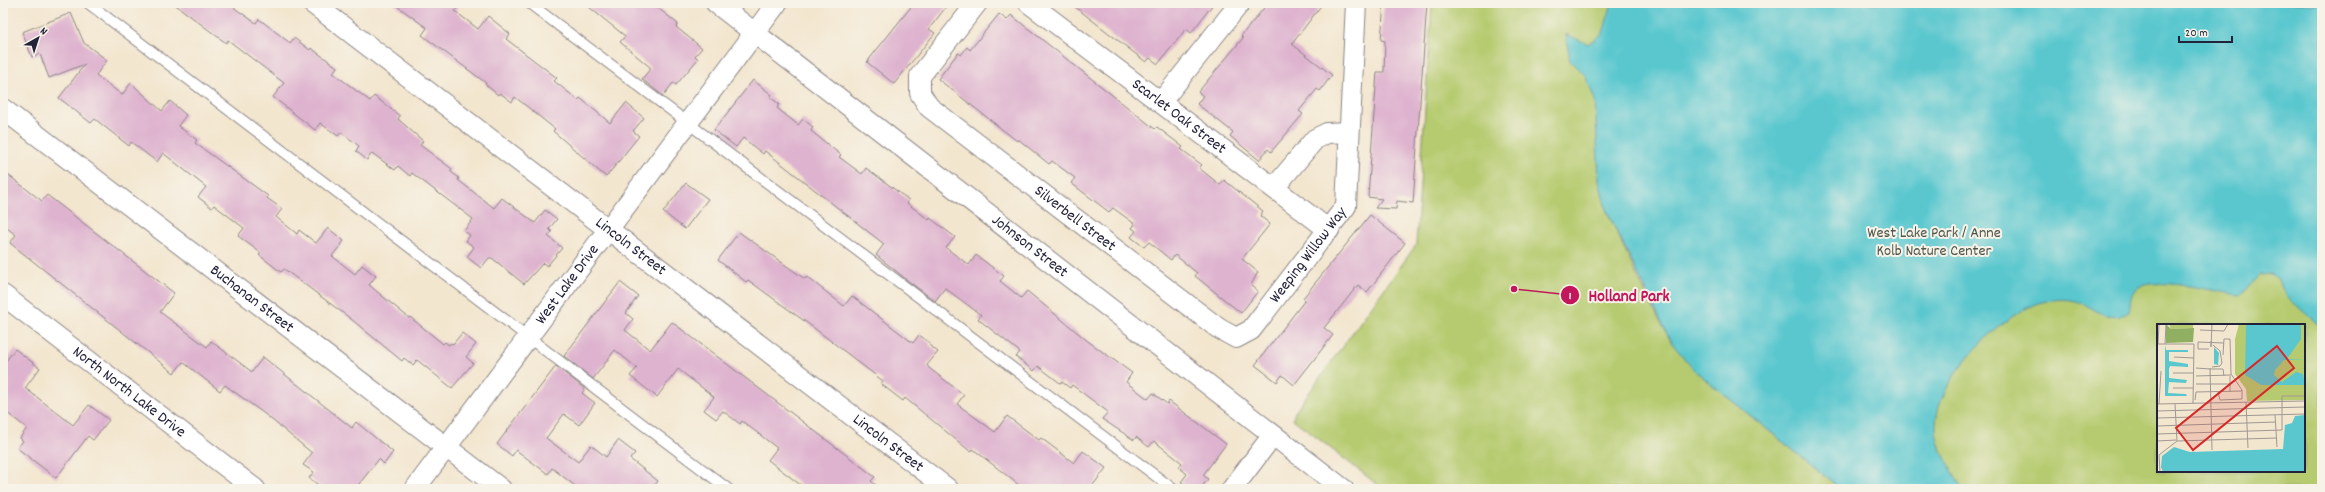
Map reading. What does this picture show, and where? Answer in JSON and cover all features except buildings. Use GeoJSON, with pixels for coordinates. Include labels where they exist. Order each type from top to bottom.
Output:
{"type":"FeatureCollection","features":[{"type":"Feature","properties":{"kind":"street","name":"Lincoln Street"},"geometry":{"type":"LineString","coordinates":[[312,3],[610,229],[948,489]]}},
{"type":"Feature","properties":{"kind":"street","name":"Johnson Street"},"geometry":{"type":"LineString","coordinates":[[716,3],[1343,489]]}},
{"type":"Feature","properties":{"kind":"street","name":"West Lake Drive"},"geometry":{"type":"LineString","coordinates":[[415,489],[529,338],[754,32],[777,3]]}},
{"type":"Feature","properties":{"kind":"street","name":"Silverbell Street"},"geometry":{"type":"LineString","coordinates":[[977,3],[920,76],[920,93],[929,107],[1218,328],[1236,338]]}},
{"type":"Feature","properties":{"kind":"street","name":"Scarlet Oak Street"},"geometry":{"type":"LineString","coordinates":[[1029,3],[1329,230]]}},
{"type":"Feature","properties":{"kind":"street"},"geometry":{"type":"LineString","coordinates":[[1161,102],[1240,3]]}},
{"type":"Feature","properties":{"kind":"street","name":"Weeping Willow Way"},"geometry":{"type":"LineString","coordinates":[[1236,338],[1251,330],[1346,206],[1356,3]]}},
{"type":"Feature","properties":{"kind":"street","name":"Buchanan Street"},"geometry":{"type":"LineString","coordinates":[[3,109],[501,489]]}},
{"type":"Feature","properties":{"kind":"street"},"geometry":{"type":"LineString","coordinates":[[1274,188],[1315,139],[1327,133],[1350,132]]}},
{"type":"Feature","properties":{"kind":"street","name":"North North Lake Drive"},"geometry":{"type":"LineString","coordinates":[[3,294],[255,489]]}},
{"type":"Feature","properties":{"kind":"street"},"geometry":{"type":"LineString","coordinates":[[1232,489],[1273,435]]}},
{"type":"Feature","properties":{"kind":"lane"},"geometry":{"type":"LineString","coordinates":[[88,3],[728,489]]}},
{"type":"Feature","properties":{"kind":"lane"},"geometry":{"type":"LineString","coordinates":[[529,3],[1173,489]]}},
{"type":"Feature","properties":{"kind":"green space","name":"West Lake Park / Anne Kolb Nature Center"},"geometry":{"type":"Polygon","coordinates":[[[1432,3],[2322,3],[2322,489],[1861,489],[1606,209],[1656,314],[1667,333],[1694,370],[1841,489],[1383,489],[1293,419],[1295,412],[1416,245],[1432,3]]]}},
{"type":"Feature","properties":{"kind":"water","name":"West Lake Park / Anne Kolb Nature Center"},"geometry":{"type":"Polygon","coordinates":[[[1612,3],[2322,3],[2322,328],[2286,296],[2277,278],[2270,274],[2261,275],[2240,295],[2169,284],[2142,286],[2132,293],[2129,312],[2115,317],[2102,314],[2083,304],[2070,300],[2052,300],[2033,305],[1994,330],[1976,348],[1959,368],[1938,409],[1936,428],[1939,443],[1962,489],[1841,489],[1694,370],[1671,342],[1606,209],[1599,180],[1595,100],[1585,75],[1570,61],[1566,34],[1588,44],[1603,33],[1612,3]]]}},
{"type":"Feature","properties":{"kind":"place","name":"Holland Park"},"geometry":{"type":"Point","coordinates":[1514,289]}}]}
